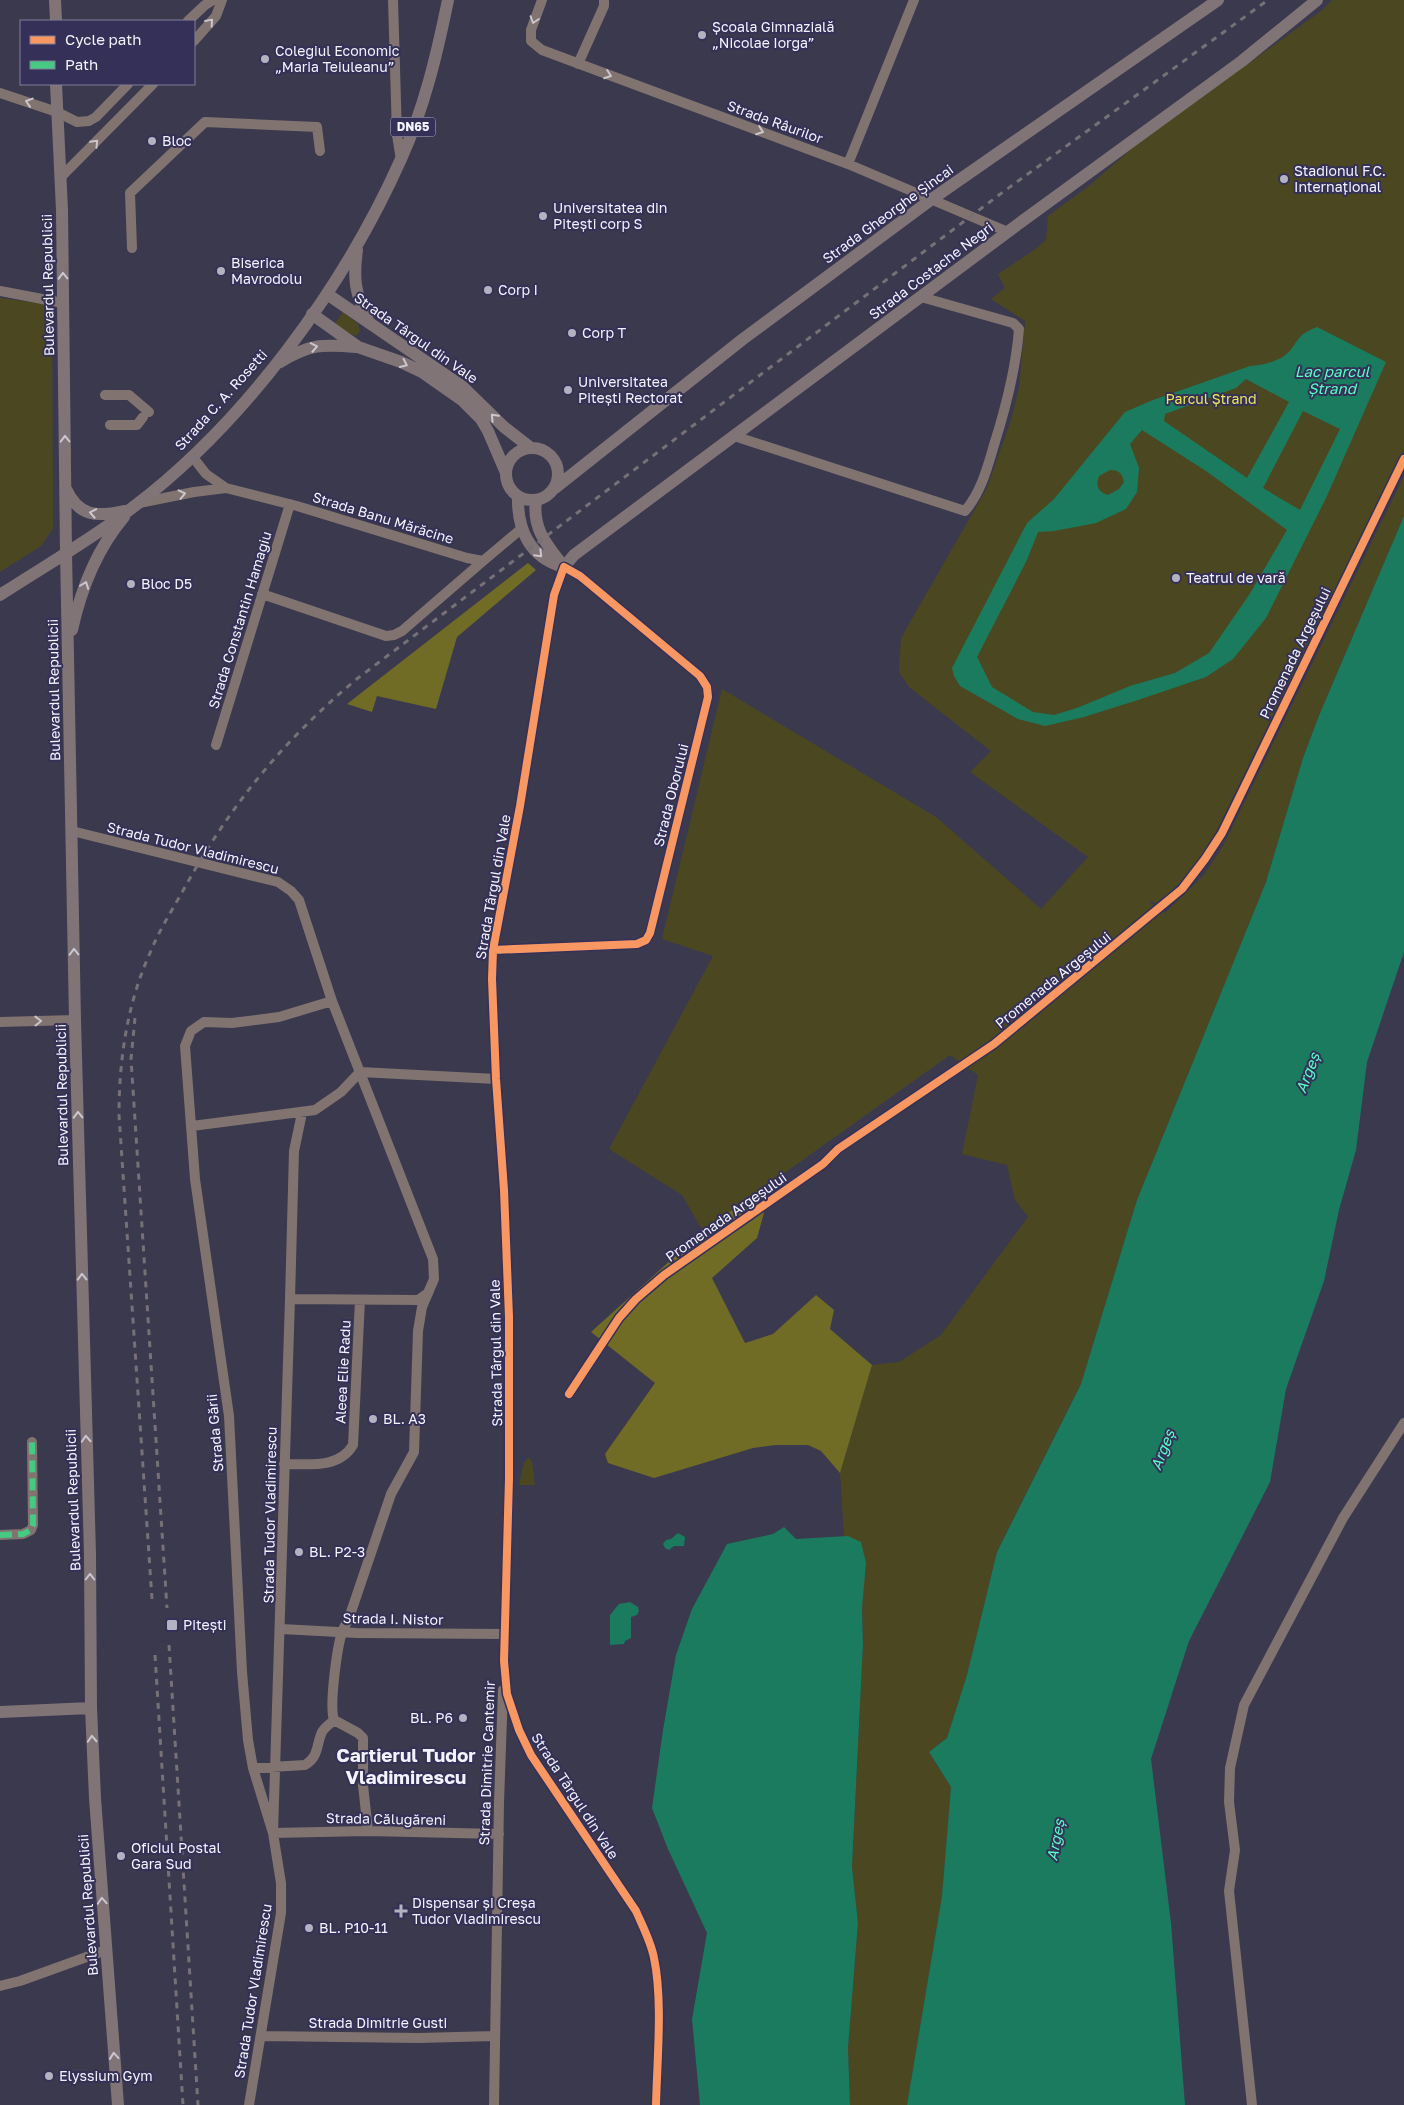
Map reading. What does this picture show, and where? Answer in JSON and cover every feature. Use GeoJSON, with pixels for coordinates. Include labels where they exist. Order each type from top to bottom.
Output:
{"type":"FeatureCollection","features":[{"type":"Feature","properties":{"kind":"main road"},"geometry":{"type":"LineString","coordinates":[[55,0],[56,20]]}},
{"type":"Feature","properties":{"kind":"main road","name":"DN65"},"geometry":{"type":"LineString","coordinates":[[357,246],[401,160],[434,63],[448,0]]}},
{"type":"Feature","properties":{"kind":"main road","name":"Strada Gheorghe Șincai"},"geometry":{"type":"LineString","coordinates":[[555,488],[743,340],[932,199],[1218,0]]}},
{"type":"Feature","properties":{"kind":"main road","name":"Strada Costache Negri"},"geometry":{"type":"LineString","coordinates":[[564,567],[574,555],[1008,232],[1242,61],[1317,0]]}},
{"type":"Feature","properties":{"kind":"main road","name":"Bulevardul Republicii"},"geometry":{"type":"LineString","coordinates":[[56,85],[63,303],[75,1020],[90,1554],[91,1708],[118,2105]]}},
{"type":"Feature","properties":{"kind":"main road"},"geometry":{"type":"LineString","coordinates":[[357,246],[354,273],[355,288],[369,322]]}},
{"type":"Feature","properties":{"kind":"main road","name":"Strada C. A. Rosetti"},"geometry":{"type":"LineString","coordinates":[[0,595],[135,506],[192,456],[240,405],[273,366],[327,294],[357,246]]}},
{"type":"Feature","properties":{"kind":"main road","name":"Strada Târgul din Vale"},"geometry":{"type":"LineString","coordinates":[[327,294],[463,388],[504,427],[531,448]]}},
{"type":"Feature","properties":{"kind":"main road","name":"Strada Târgul din Vale"},"geometry":{"type":"LineString","coordinates":[[312,314],[358,347],[401,362],[422,372],[462,400],[481,419],[488,430],[506,473]]}},
{"type":"Feature","properties":{"kind":"main road"},"geometry":{"type":"LineString","coordinates":[[273,366],[298,351],[314,346],[358,347]]}},
{"type":"Feature","properties":{"kind":"main road"},"geometry":{"type":"LineString","coordinates":[[531,448],[546,452],[556,464],[558,472],[555,488],[550,494],[536,500],[518,496],[509,486],[506,473],[508,466],[517,453],[531,448]]}},
{"type":"Feature","properties":{"kind":"main road"},"geometry":{"type":"LineString","coordinates":[[556,464],[571,466],[586,464]]}},
{"type":"Feature","properties":{"kind":"main road"},"geometry":{"type":"LineString","coordinates":[[65,488],[76,506],[89,513],[114,513],[135,506]]}},
{"type":"Feature","properties":{"kind":"main road"},"geometry":{"type":"LineString","coordinates":[[518,496],[518,513],[521,529],[538,554],[551,564],[564,567]]}},
{"type":"Feature","properties":{"kind":"main road"},"geometry":{"type":"LineString","coordinates":[[536,500],[534,514],[539,530],[564,567]]}},
{"type":"Feature","properties":{"kind":"main road"},"geometry":{"type":"LineString","coordinates":[[68,649],[78,603],[87,579],[107,540],[135,506]]}},
{"type":"Feature","properties":{"kind":"main road"},"geometry":{"type":"LineString","coordinates":[[0,1712],[91,1708]]}},
{"type":"Feature","properties":{"kind":"street"},"geometry":{"type":"LineString","coordinates":[[189,20],[212,0]]}},
{"type":"Feature","properties":{"kind":"street"},"geometry":{"type":"LineString","coordinates":[[195,40],[216,16],[222,0]]}},
{"type":"Feature","properties":{"kind":"street"},"geometry":{"type":"LineString","coordinates":[[393,0],[397,135],[401,160]]}},
{"type":"Feature","properties":{"kind":"street","name":"Strada Râurilor"},"geometry":{"type":"LineString","coordinates":[[542,0],[532,24],[531,41],[542,50],[848,164],[1008,232]]}},
{"type":"Feature","properties":{"kind":"street"},"geometry":{"type":"LineString","coordinates":[[578,64],[604,6],[604,0]]}},
{"type":"Feature","properties":{"kind":"street"},"geometry":{"type":"LineString","coordinates":[[848,164],[914,0]]}},
{"type":"Feature","properties":{"kind":"street"},"geometry":{"type":"LineString","coordinates":[[0,93],[57,112],[76,122],[88,121],[96,117],[127,85]]}},
{"type":"Feature","properties":{"kind":"street"},"geometry":{"type":"LineString","coordinates":[[60,178],[151,85]]}},
{"type":"Feature","properties":{"kind":"street"},"geometry":{"type":"LineString","coordinates":[[132,248],[130,192],[205,122],[316,126],[320,151]]}},
{"type":"Feature","properties":{"kind":"street"},"geometry":{"type":"LineString","coordinates":[[0,292],[63,303]]}},
{"type":"Feature","properties":{"kind":"street"},"geometry":{"type":"LineString","coordinates":[[734,436],[965,511],[982,486],[1017,360],[1019,329],[1013,324],[921,297]]}},
{"type":"Feature","properties":{"kind":"street"},"geometry":{"type":"LineString","coordinates":[[105,395],[129,395],[146,414],[137,425],[110,425]]}},
{"type":"Feature","properties":{"kind":"street","name":"Strada Banu Mărăcine"},"geometry":{"type":"LineString","coordinates":[[192,456],[206,474],[226,488],[290,504],[483,562]]}},
{"type":"Feature","properties":{"kind":"street","name":"Strada Banu Mărăcine"},"geometry":{"type":"LineString","coordinates":[[135,506],[194,492],[226,488]]}},
{"type":"Feature","properties":{"kind":"street","name":"Strada Constantin Hamagiu"},"geometry":{"type":"LineString","coordinates":[[216,745],[290,504]]}},
{"type":"Feature","properties":{"kind":"street"},"geometry":{"type":"LineString","coordinates":[[262,594],[386,636],[394,635],[402,631],[521,529]]}},
{"type":"Feature","properties":{"kind":"street","name":"Strada Oborului"},"geometry":{"type":"LineString","coordinates":[[493,950],[637,944],[646,940],[650,933],[708,698],[707,687],[700,676],[580,576],[564,567]]}},
{"type":"Feature","properties":{"kind":"street","name":"Strada Târgul din Vale"},"geometry":{"type":"LineString","coordinates":[[564,567],[554,595],[520,806],[493,950],[492,973],[496,1078],[504,1190],[509,1317],[509,1468],[504,1661],[507,1694],[512,1713],[528,1748],[546,1779],[636,1912],[646,1933],[654,1959],[658,1998],[656,2105]]}},
{"type":"Feature","properties":{"kind":"street","name":"Strada Tudor Vladimirescu"},"geometry":{"type":"LineString","coordinates":[[72,831],[278,882],[291,891],[299,900],[332,1001],[433,1259],[434,1279],[422,1307],[418,1331],[414,1452],[393,1490],[349,1618],[342,1632],[331,1713],[334,1720]]}},
{"type":"Feature","properties":{"kind":"street","name":"Strada Gării"},"geometry":{"type":"LineString","coordinates":[[273,1833],[253,1768],[248,1740],[242,1672],[229,1416],[195,1179],[185,1046],[192,1031],[204,1022],[232,1023],[279,1017],[332,1001]]}},
{"type":"Feature","properties":{"kind":"street"},"geometry":{"type":"LineString","coordinates":[[0,1022],[75,1020]]}},
{"type":"Feature","properties":{"kind":"street"},"geometry":{"type":"LineString","coordinates":[[192,1126],[315,1110],[341,1092],[360,1072],[496,1078]]}},
{"type":"Feature","properties":{"kind":"street","name":"Strada Tudor Vladimirescu"},"geometry":{"type":"LineString","coordinates":[[249,2105],[281,1913],[281,1883],[273,1833],[281,1629],[294,1151],[302,1113]]}},
{"type":"Feature","properties":{"kind":"street"},"geometry":{"type":"LineString","coordinates":[[290,1299],[418,1300],[429,1293]]}},
{"type":"Feature","properties":{"kind":"street","name":"Aleea Elie Radu"},"geometry":{"type":"LineString","coordinates":[[284,1464],[320,1464],[342,1458],[353,1445],[360,1300]]}},
{"type":"Feature","properties":{"kind":"street"},"geometry":{"type":"LineString","coordinates":[[1252,2105],[1228,1891],[1235,1850],[1229,1802],[1230,1768],[1244,1704],[1343,1518],[1404,1424]]}},
{"type":"Feature","properties":{"kind":"street"},"geometry":{"type":"LineString","coordinates":[[0,1535],[23,1534],[31,1530],[33,1525],[32,1442]]}},
{"type":"Feature","properties":{"kind":"street","name":"Strada I. Nistor"},"geometry":{"type":"LineString","coordinates":[[281,1629],[342,1632],[505,1634]]}},
{"type":"Feature","properties":{"kind":"street","name":"Strada Dimitrie Cantemir"},"geometry":{"type":"LineString","coordinates":[[494,2105],[500,1738],[504,1661]]}},
{"type":"Feature","properties":{"kind":"street"},"geometry":{"type":"LineString","coordinates":[[253,1768],[305,1765],[316,1756],[321,1735],[334,1720],[358,1733],[363,1738],[362,1785],[368,1831]]}},
{"type":"Feature","properties":{"kind":"street","name":"Strada Călugăreni"},"geometry":{"type":"LineString","coordinates":[[273,1833],[368,1831],[499,1834]]}},
{"type":"Feature","properties":{"kind":"street"},"geometry":{"type":"LineString","coordinates":[[0,1986],[20,1981],[106,1950]]}},
{"type":"Feature","properties":{"kind":"street","name":"Strada Dimitrie Gusti"},"geometry":{"type":"LineString","coordinates":[[261,2036],[420,2038],[494,2036]]}},
{"type":"Feature","properties":{"kind":"green space","name":"Parcul Ștrand"},"geometry":{"type":"Polygon","coordinates":[[[1332,0],[1404,0],[1404,449],[1209,846],[1185,878],[1158,903],[1148,901],[1165,913],[1204,875],[1223,846],[1404,476],[1404,516],[1318,718],[1303,758],[1266,882],[1137,1200],[1081,1384],[997,1552],[967,1675],[947,1738],[929,1752],[951,1787],[942,1896],[907,2105],[850,2105],[848,2048],[858,1923],[852,1867],[863,1644],[861,1542],[844,1536],[840,1473],[872,1365],[899,1362],[941,1335],[1028,1217],[1015,1200],[1007,1165],[962,1154],[978,1075],[950,1055],[703,1231],[682,1195],[609,1149],[713,956],[662,939],[722,689],[936,817],[1041,909],[1088,857],[970,772],[991,751],[910,688],[899,672],[901,638],[987,488],[1011,420],[1019,388],[1025,321],[991,299],[1005,288],[998,274],[1046,240],[1048,216],[1090,185],[1135,146],[1321,11],[1332,0]]]}},
{"type":"Feature","properties":{"kind":"green space"},"geometry":{"type":"Polygon","coordinates":[[[0,298],[52,305],[53,529],[41,546],[0,572],[0,298]]]}},
{"type":"Feature","properties":{"kind":"green space"},"geometry":{"type":"Polygon","coordinates":[[[343,312],[358,324],[360,331],[356,336],[334,325],[343,312]]]}},
{"type":"Feature","properties":{"kind":"green space"},"geometry":{"type":"Polygon","coordinates":[[[529,1458],[532,1462],[535,1485],[519,1485],[524,1462],[529,1458]]]}},
{"type":"Feature","properties":{"kind":"shaded area"},"geometry":{"type":"Polygon","coordinates":[[[528,563],[536,570],[457,637],[436,709],[377,696],[372,712],[347,704],[528,563]]]}},
{"type":"Feature","properties":{"kind":"shaded area"},"geometry":{"type":"Polygon","coordinates":[[[752,1196],[764,1213],[757,1238],[712,1278],[745,1343],[773,1334],[816,1295],[834,1310],[830,1329],[872,1365],[840,1473],[821,1451],[808,1445],[776,1445],[753,1448],[654,1478],[608,1463],[605,1454],[655,1383],[591,1332],[703,1231],[752,1196]]]}},
{"type":"Feature","properties":{"kind":"water","name":"Lac parcul Ștrand"},"geometry":{"type":"Polygon","coordinates":[[[1317,327],[1386,362],[1327,496],[1266,618],[1233,659],[1206,677],[1084,717],[1045,726],[1018,719],[960,686],[952,668],[1027,523],[1054,499],[1125,412],[1153,400],[1250,366],[1276,360],[1289,352],[1300,337],[1317,327]],[[1246,379],[1236,388],[1165,414],[1164,421],[1247,478],[1289,402],[1246,379]],[[1303,411],[1263,488],[1300,510],[1340,429],[1303,411]],[[1142,430],[1130,444],[1139,468],[1137,492],[1126,509],[1096,523],[1038,532],[1027,560],[977,657],[992,687],[1033,712],[1054,715],[1077,708],[1130,686],[1175,673],[1209,653],[1249,595],[1287,530],[1206,471],[1142,430]],[[1110,470],[1099,476],[1098,488],[1108,495],[1119,489],[1124,482],[1121,475],[1116,471],[1110,470]]]}},
{"type":"Feature","properties":{"kind":"water","name":"Argeș"},"geometry":{"type":"Polygon","coordinates":[[[1404,516],[1404,952],[1367,1062],[1356,1150],[1339,1210],[1324,1281],[1286,1389],[1270,1482],[1189,1641],[1151,1759],[1171,1923],[1185,2105],[907,2105],[942,1896],[951,1787],[929,1752],[947,1738],[967,1675],[997,1552],[1081,1384],[1137,1200],[1266,882],[1303,758],[1318,718],[1404,516]]]}},
{"type":"Feature","properties":{"kind":"water"},"geometry":{"type":"Polygon","coordinates":[[[784,1527],[796,1539],[848,1536],[861,1542],[866,1563],[862,1608],[863,1644],[852,1867],[858,1923],[848,2048],[850,2105],[700,2105],[692,2019],[707,1933],[668,1849],[652,1808],[663,1730],[676,1655],[692,1609],[727,1544],[773,1534],[784,1527]]]}},
{"type":"Feature","properties":{"kind":"water"},"geometry":{"type":"Polygon","coordinates":[[[678,1533],[685,1537],[684,1546],[674,1546],[669,1550],[665,1548],[663,1544],[666,1540],[671,1539],[678,1533]]]}},
{"type":"Feature","properties":{"kind":"water"},"geometry":{"type":"Polygon","coordinates":[[[630,1602],[638,1607],[639,1611],[637,1615],[631,1617],[631,1638],[625,1641],[624,1644],[610,1645],[610,1615],[619,1604],[630,1602]]]}},
{"type":"Feature","properties":{"kind":"railway"},"geometry":{"type":"LineString","coordinates":[[152,1599],[119,1115],[123,1053],[135,992],[153,946],[198,864],[237,805],[280,752],[330,702],[358,678],[1003,192],[1268,0]]}},
{"type":"Feature","properties":{"kind":"railway"},"geometry":{"type":"LineString","coordinates":[[135,1018],[131,1059],[167,1608]]}},
{"type":"Feature","properties":{"kind":"railway"},"geometry":{"type":"LineString","coordinates":[[169,1645],[198,2105]]}},
{"type":"Feature","properties":{"kind":"railway"},"geometry":{"type":"LineString","coordinates":[[155,1655],[183,2105]]}},
{"type":"Feature","properties":{"kind":"marked path"},"geometry":{"type":"LineString","coordinates":[[0,1535],[23,1534],[31,1530],[33,1525],[32,1442]]}},
{"type":"Feature","properties":{"kind":"cycle path","name":"Promenada Argeșului"},"geometry":{"type":"LineString","coordinates":[[569,1394],[619,1318],[636,1299],[664,1275],[823,1164],[838,1149],[994,1044],[1182,889],[1222,833],[1404,459]]}},
{"type":"Feature","properties":{"kind":"cycle path"},"geometry":{"type":"LineString","coordinates":[[493,950],[637,944],[646,940],[650,933],[708,697],[707,687],[700,676],[580,576],[564,567],[554,595],[520,806],[493,950],[492,979],[496,1079],[504,1190],[509,1317],[509,1478],[504,1661],[507,1694],[519,1730],[531,1755],[636,1911],[651,1946],[657,1975],[658,1992],[659,2031],[656,2105]]}},
{"type":"Feature","properties":{"kind":"place","name":"Școala Gimnazială „Nicolae Iorga”"},"geometry":{"type":"Point","coordinates":[702,35]}},
{"type":"Feature","properties":{"kind":"place","name":"Colegiul Economic „Maria Teiuleanu”"},"geometry":{"type":"Point","coordinates":[265,59]}},
{"type":"Feature","properties":{"kind":"place","name":"Bloc"},"geometry":{"type":"Point","coordinates":[152,141]}},
{"type":"Feature","properties":{"kind":"place","name":"Stadionul F.C. Internațional"},"geometry":{"type":"Point","coordinates":[1284,179]}},
{"type":"Feature","properties":{"kind":"place","name":"Universitatea din Pitești corp S"},"geometry":{"type":"Point","coordinates":[543,216]}},
{"type":"Feature","properties":{"kind":"place","name":"Biserica Mavrodolu"},"geometry":{"type":"Point","coordinates":[221,271]}},
{"type":"Feature","properties":{"kind":"place","name":"Corp I"},"geometry":{"type":"Point","coordinates":[488,290]}},
{"type":"Feature","properties":{"kind":"place","name":"Corp T"},"geometry":{"type":"Point","coordinates":[572,333]}},
{"type":"Feature","properties":{"kind":"place","name":"Universitatea Pitești Rectorat"},"geometry":{"type":"Point","coordinates":[568,390]}},
{"type":"Feature","properties":{"kind":"place","name":"Teatrul de vară"},"geometry":{"type":"Point","coordinates":[1176,578]}},
{"type":"Feature","properties":{"kind":"place","name":"Bloc D5"},"geometry":{"type":"Point","coordinates":[131,584]}},
{"type":"Feature","properties":{"kind":"place","name":"BL. A3"},"geometry":{"type":"Point","coordinates":[373,1419]}},
{"type":"Feature","properties":{"kind":"place","name":"BL. P2-3"},"geometry":{"type":"Point","coordinates":[299,1552]}},
{"type":"Feature","properties":{"kind":"place","name":"Pitești"},"geometry":{"type":"Point","coordinates":[172,1625]}},
{"type":"Feature","properties":{"kind":"place","name":"BL. P6"},"geometry":{"type":"Point","coordinates":[463,1718]}},
{"type":"Feature","properties":{"kind":"place","name":"Oficiul Postal Gara Sud"},"geometry":{"type":"Point","coordinates":[121,1856]}},
{"type":"Feature","properties":{"kind":"place","name":"Dispensar și Creșa Tudor Vladimirescu"},"geometry":{"type":"Point","coordinates":[401,1911]}},
{"type":"Feature","properties":{"kind":"place","name":"BL. P10-11"},"geometry":{"type":"Point","coordinates":[309,1928]}},
{"type":"Feature","properties":{"kind":"place","name":"Elyssium Gym"},"geometry":{"type":"Point","coordinates":[49,2076]}},
{"type":"Feature","properties":{"kind":"district","name":"Cartierul Tudor Vladimirescu"},"geometry":{"type":"Point","coordinates":[406,1766]}}]}
